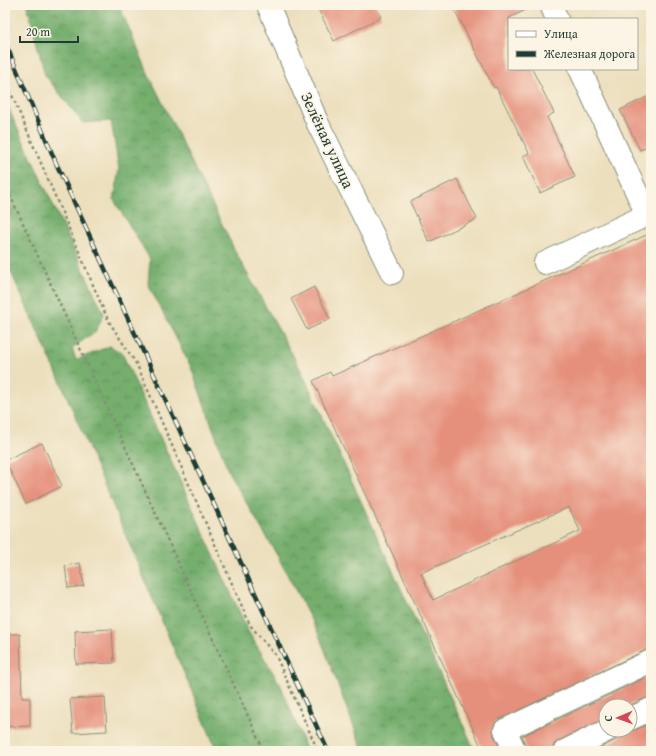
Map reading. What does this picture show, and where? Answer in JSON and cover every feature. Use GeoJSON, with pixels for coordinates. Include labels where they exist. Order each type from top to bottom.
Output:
{"type":"FeatureCollection","features":[{"type":"Feature","properties":{"kind":"street","name":"Зелёная улица"},"geometry":{"type":"LineString","coordinates":[[268,5],[318,124],[392,273]]}},
{"type":"Feature","properties":{"kind":"street"},"geometry":{"type":"LineString","coordinates":[[551,5],[557,18]]}},
{"type":"Feature","properties":{"kind":"street"},"geometry":{"type":"LineString","coordinates":[[545,263],[649,214],[580,70]]}},
{"type":"Feature","properties":{"kind":"street"},"geometry":{"type":"LineString","coordinates":[[515,751],[505,730],[651,661]]}},
{"type":"Feature","properties":{"kind":"street"},"geometry":{"type":"LineString","coordinates":[[638,716],[651,709]]}},
{"type":"Feature","properties":{"kind":"street"},"geometry":{"type":"LineString","coordinates":[[565,751],[598,735]]}},
{"type":"Feature","properties":{"kind":"path"},"geometry":{"type":"LineString","coordinates":[[5,79],[108,320],[137,365],[250,625],[276,656],[318,751]]}},
{"type":"Feature","properties":{"kind":"path"},"geometry":{"type":"LineString","coordinates":[[5,184],[264,751]]}},
{"type":"Feature","properties":{"kind":"green space"},"geometry":{"type":"Polygon","coordinates":[[[27,5],[119,5],[148,73],[237,255],[302,372],[475,751],[363,751],[319,635],[277,555],[229,473],[191,367],[148,284],[150,259],[114,200],[119,169],[111,121],[83,123],[45,75],[27,5]]]}},
{"type":"Feature","properties":{"kind":"green space"},"geometry":{"type":"Polygon","coordinates":[[[5,99],[104,314],[95,332],[72,348],[76,360],[110,346],[122,353],[248,631],[281,686],[307,751],[217,751],[62,385],[5,259],[5,99]]]}},
{"type":"Feature","properties":{"kind":"building"},"geometry":{"type":"Polygon","coordinates":[[[316,5],[375,5],[381,17],[334,41],[316,5]]]}},
{"type":"Feature","properties":{"kind":"building"},"geometry":{"type":"Polygon","coordinates":[[[452,5],[536,5],[508,18],[508,70],[532,70],[554,113],[547,117],[575,177],[540,193],[523,156],[529,153],[496,87],[494,88],[452,5]]]}},
{"type":"Feature","properties":{"kind":"building"},"geometry":{"type":"Polygon","coordinates":[[[651,95],[651,145],[640,150],[620,110],[651,95]]]}},
{"type":"Feature","properties":{"kind":"building"},"geometry":{"type":"Polygon","coordinates":[[[457,179],[477,219],[429,242],[410,202],[457,179]]]}},
{"type":"Feature","properties":{"kind":"building"},"geometry":{"type":"Polygon","coordinates":[[[651,233],[651,649],[500,719],[495,723],[493,729],[501,751],[483,751],[313,381],[330,372],[332,376],[651,233]],[[569,507],[421,573],[433,600],[580,531],[569,507]]]}},
{"type":"Feature","properties":{"kind":"building"},"geometry":{"type":"Polygon","coordinates":[[[314,287],[330,319],[307,330],[291,299],[314,287]]]}},
{"type":"Feature","properties":{"kind":"building"},"geometry":{"type":"Polygon","coordinates":[[[42,443],[62,486],[26,504],[5,460],[42,443]]]}},
{"type":"Feature","properties":{"kind":"building"},"geometry":{"type":"Polygon","coordinates":[[[80,563],[84,586],[68,588],[65,566],[80,563]]]}},
{"type":"Feature","properties":{"kind":"building"},"geometry":{"type":"Polygon","coordinates":[[[112,629],[114,663],[76,664],[75,631],[112,629]]]}},
{"type":"Feature","properties":{"kind":"building"},"geometry":{"type":"Polygon","coordinates":[[[5,634],[20,634],[22,698],[30,698],[30,726],[5,727],[5,634]]]}},
{"type":"Feature","properties":{"kind":"building"},"geometry":{"type":"Polygon","coordinates":[[[651,675],[651,697],[638,702],[638,698],[602,698],[651,675]]]}},
{"type":"Feature","properties":{"kind":"building"},"geometry":{"type":"Polygon","coordinates":[[[105,697],[107,731],[73,733],[70,699],[105,697]]]}},
{"type":"Feature","properties":{"kind":"building"},"geometry":{"type":"Polygon","coordinates":[[[598,700],[598,722],[560,740],[554,744],[553,751],[527,751],[522,736],[598,700]]]}},
{"type":"Feature","properties":{"kind":"building"},"geometry":{"type":"Polygon","coordinates":[[[651,723],[651,751],[593,751],[618,738],[638,738],[638,729],[651,723]]]}},
{"type":"Feature","properties":{"kind":"railway"},"geometry":{"type":"LineString","coordinates":[[5,42],[56,163],[328,751]]}}]}
